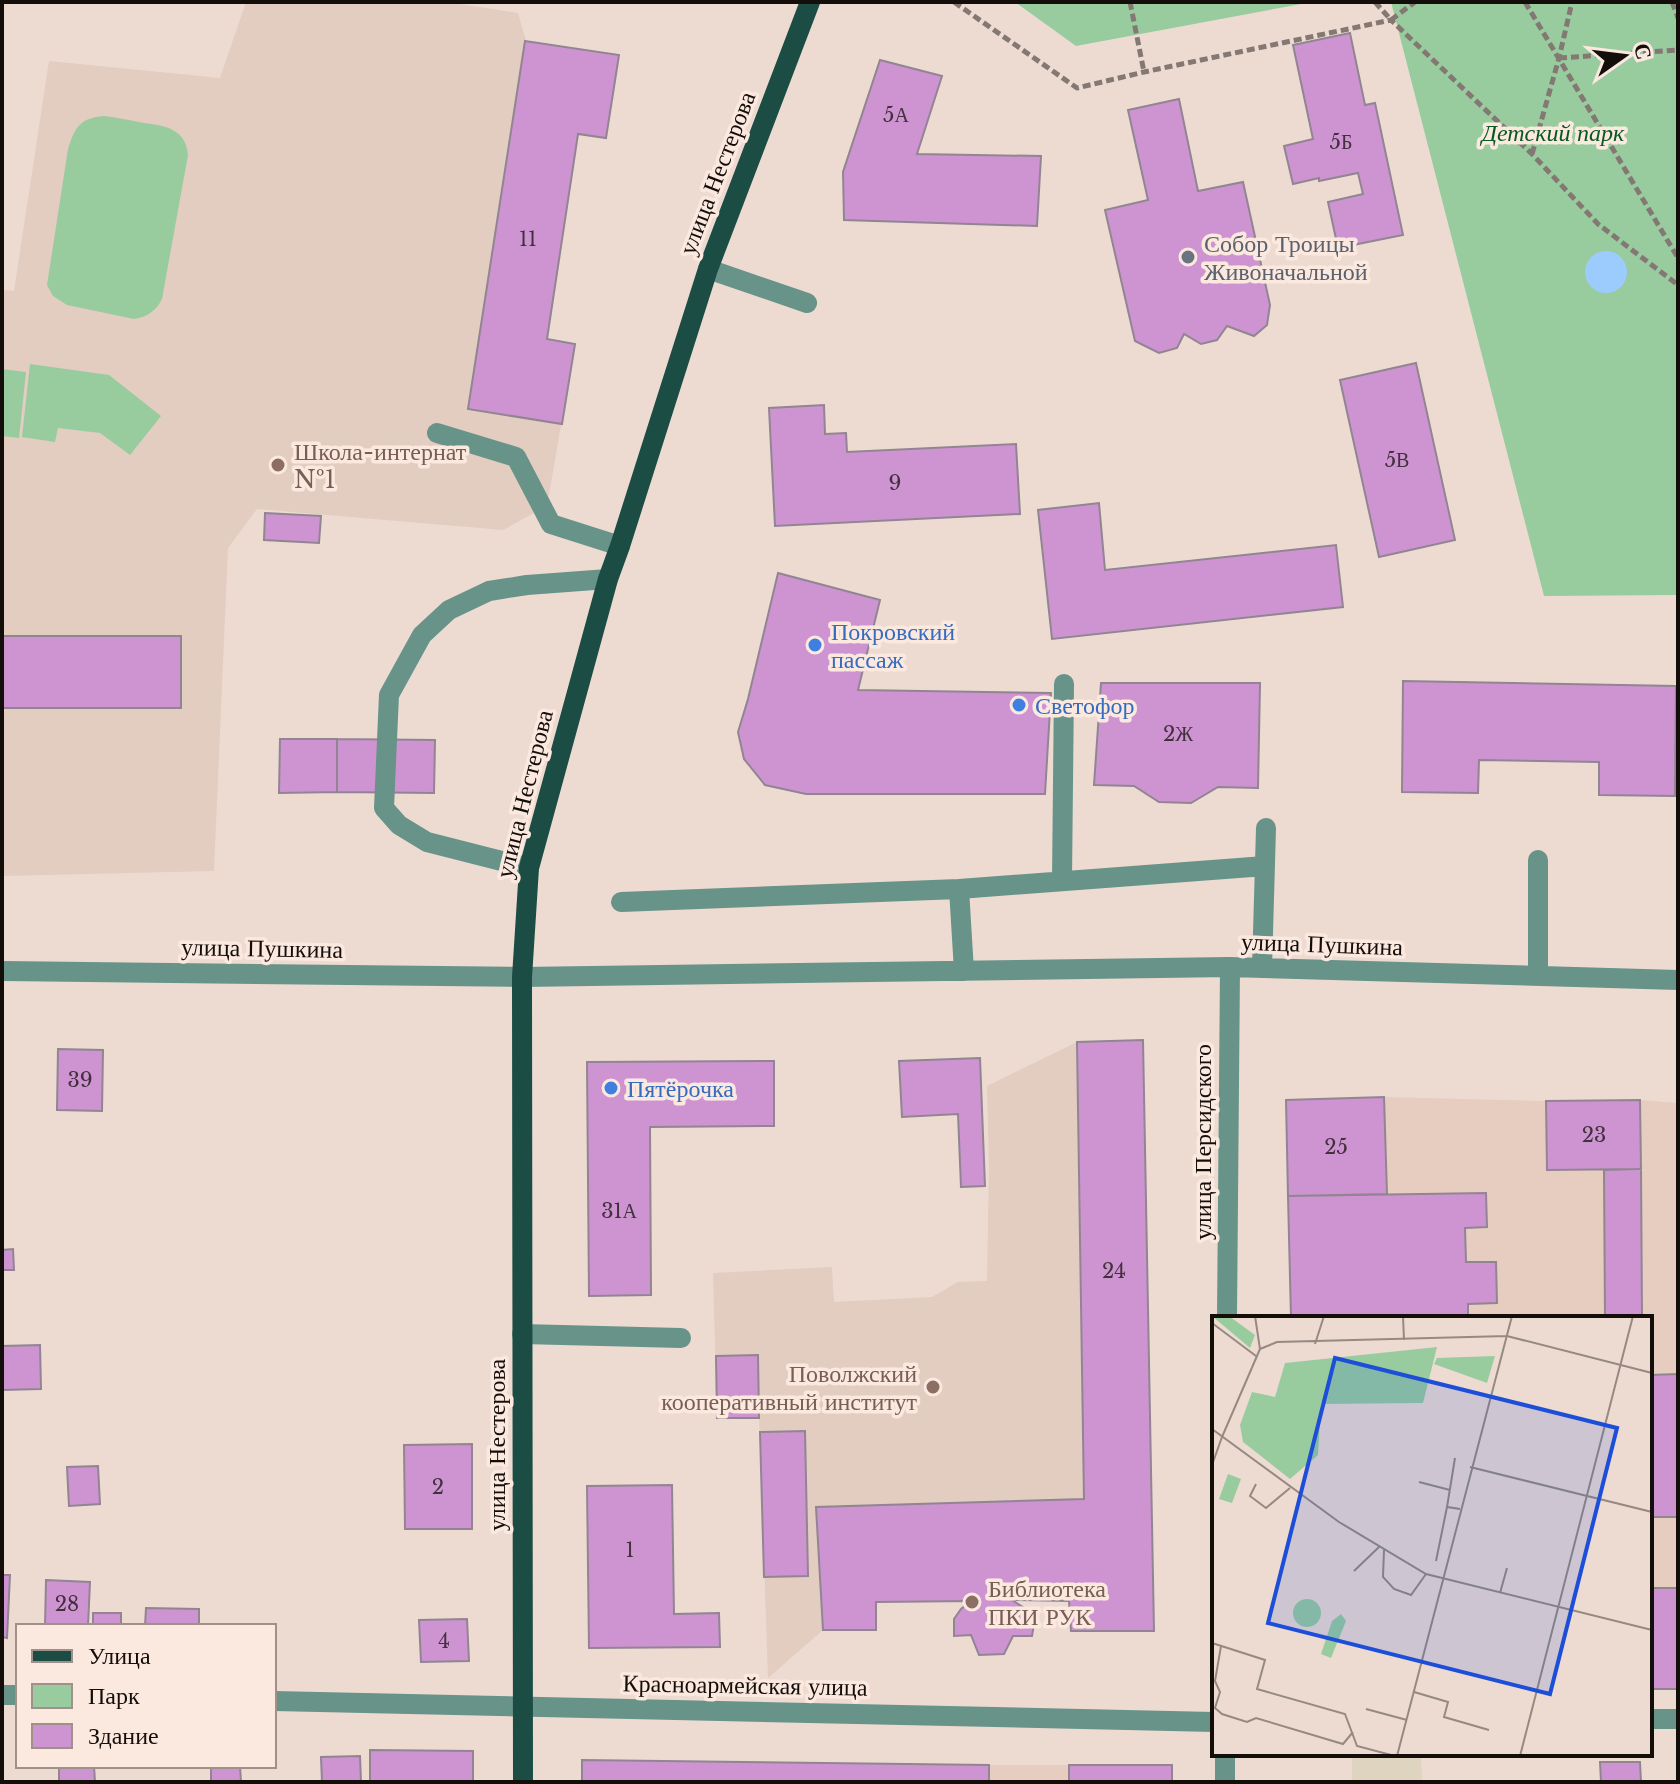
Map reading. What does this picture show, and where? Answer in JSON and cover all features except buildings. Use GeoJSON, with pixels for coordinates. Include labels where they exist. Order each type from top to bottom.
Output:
{"type":"FeatureCollection","features":[{"type":"Feature","properties":{"kind":"main road","name":"улица Нестерова"},"geometry":{"type":"LineString","coordinates":[[523,1782],[522,977],[529,868],[608,579],[708,269],[810,2]]}},
{"type":"Feature","properties":{"kind":"street"},"geometry":{"type":"LineString","coordinates":[[708,269],[807,303]]}},
{"type":"Feature","properties":{"kind":"street"},"geometry":{"type":"LineString","coordinates":[[437,433],[516,457],[551,524],[620,546]]}},
{"type":"Feature","properties":{"kind":"street"},"geometry":{"type":"LineString","coordinates":[[529,868],[427,842],[399,825],[384,808],[389,695],[422,635],[449,610],[489,591],[608,579]]}},
{"type":"Feature","properties":{"kind":"street"},"geometry":{"type":"LineString","coordinates":[[1062,881],[1064,684]]}},
{"type":"Feature","properties":{"kind":"street"},"geometry":{"type":"LineString","coordinates":[[1262,968],[1266,828]]}},
{"type":"Feature","properties":{"kind":"street"},"geometry":{"type":"LineString","coordinates":[[1538,860],[1538,976]]}},
{"type":"Feature","properties":{"kind":"street"},"geometry":{"type":"LineString","coordinates":[[621,902],[959,889],[1265,866]]}},
{"type":"Feature","properties":{"kind":"street"},"geometry":{"type":"LineString","coordinates":[[959,889],[964,971]]}},
{"type":"Feature","properties":{"kind":"street","name":"улица Пушкина"},"geometry":{"type":"LineString","coordinates":[[2,971],[522,977],[1230,967],[1678,980]]}},
{"type":"Feature","properties":{"kind":"street","name":"улица Персидского"},"geometry":{"type":"LineString","coordinates":[[1227,1316],[1230,967]]}},
{"type":"Feature","properties":{"kind":"street"},"geometry":{"type":"LineString","coordinates":[[522,1334],[681,1338]]}},
{"type":"Feature","properties":{"kind":"street","name":"Красноармейская улица"},"geometry":{"type":"LineString","coordinates":[[276,1701],[1212,1722]]}},
{"type":"Feature","properties":{"kind":"street"},"geometry":{"type":"LineString","coordinates":[[1652,1719],[1678,1719]]}},
{"type":"Feature","properties":{"kind":"street"},"geometry":{"type":"LineString","coordinates":[[1225,1756],[1225,1782]]}},
{"type":"Feature","properties":{"kind":"path"},"geometry":{"type":"LineString","coordinates":[[954,2],[1077,88],[1391,20],[1415,2]]}},
{"type":"Feature","properties":{"kind":"path"},"geometry":{"type":"LineString","coordinates":[[1130,2],[1144,72]]}},
{"type":"Feature","properties":{"kind":"path"},"geometry":{"type":"LineString","coordinates":[[1375,2],[1532,154],[1598,224],[1678,285]]}},
{"type":"Feature","properties":{"kind":"path"},"geometry":{"type":"LineString","coordinates":[[1525,2],[1678,258]]}},
{"type":"Feature","properties":{"kind":"path"},"geometry":{"type":"LineString","coordinates":[[1532,154],[1572,2]]}},
{"type":"Feature","properties":{"kind":"path"},"geometry":{"type":"LineString","coordinates":[[1672,2],[1678,18]]}},
{"type":"Feature","properties":{"kind":"path"},"geometry":{"type":"LineString","coordinates":[[1559,58],[1678,50]]}},
{"type":"Feature","properties":{"kind":"shaded area","name":"Школа-интернат №1"},"geometry":{"type":"Polygon","coordinates":[[[246,2],[447,2],[518,13],[526,41],[619,55],[606,138],[578,134],[547,339],[575,344],[547,506],[503,530],[257,509],[228,548],[214,871],[2,876],[2,290],[14,291],[49,61],[220,78],[246,2]]]}},
{"type":"Feature","properties":{"kind":"shaded area","name":"Поволжский кооперативный институт"},"geometry":{"type":"Polygon","coordinates":[[[1143,1040],[1154,1631],[1071,1631],[1069,1601],[1014,1600],[1029,1611],[1034,1624],[1032,1636],[1013,1636],[1004,1654],[979,1655],[971,1635],[954,1636],[954,1619],[970,1601],[877,1602],[876,1630],[823,1630],[768,1678],[759,1418],[717,1418],[713,1273],[832,1267],[834,1302],[932,1297],[958,1282],[987,1281],[987,1086],[1077,1042],[1143,1040]]]}},
{"type":"Feature","properties":{"kind":"shaded area"},"geometry":{"type":"Polygon","coordinates":[[[1384,1097],[1678,1103],[1678,1689],[1652,1689],[1652,1316],[1291,1316],[1286,1100],[1384,1097]]]}},
{"type":"Feature","properties":{"kind":"shaded area"},"geometry":{"type":"Polygon","coordinates":[[[1421,1757],[1422,1782],[1352,1782],[1352,1758],[1421,1757]]]}},
{"type":"Feature","properties":{"kind":"shaded area"},"geometry":{"type":"Polygon","coordinates":[[[989,1765],[1172,1765],[1172,1782],[989,1782],[989,1765]]]}},
{"type":"Feature","properties":{"kind":"green space"},"geometry":{"type":"Polygon","coordinates":[[[1015,2],[1312,2],[1076,46],[1015,2]]]}},
{"type":"Feature","properties":{"kind":"green space","name":"Детский парк"},"geometry":{"type":"Polygon","coordinates":[[[1391,2],[1675,2],[1678,11],[1678,595],[1544,596],[1391,2]]]}},
{"type":"Feature","properties":{"kind":"green space"},"geometry":{"type":"Polygon","coordinates":[[[104,116],[174,130],[183,139],[188,155],[162,299],[151,313],[134,319],[67,305],[53,296],[47,285],[68,149],[80,125],[89,119],[104,116]]]}},
{"type":"Feature","properties":{"kind":"green space"},"geometry":{"type":"Polygon","coordinates":[[[30,364],[109,375],[161,416],[130,455],[100,433],[58,428],[55,442],[22,437],[30,364]]]}},
{"type":"Feature","properties":{"kind":"green space"},"geometry":{"type":"Polygon","coordinates":[[[2,369],[26,372],[19,438],[2,436],[2,369]]]}},
{"type":"Feature","properties":{"kind":"water"},"geometry":{"type":"Polygon","coordinates":[[[1606,251],[1621,257],[1627,272],[1621,287],[1606,293],[1591,287],[1585,272],[1591,257],[1606,251]]]}},
{"type":"Feature","properties":{"kind":"place","name":"Собор Троицы Живоначальной"},"geometry":{"type":"Point","coordinates":[1188,257]}},
{"type":"Feature","properties":{"kind":"place","name":"Школа-интернат №1"},"geometry":{"type":"Point","coordinates":[278,465]}},
{"type":"Feature","properties":{"kind":"place","name":"Покровский пассаж"},"geometry":{"type":"Point","coordinates":[815,645]}},
{"type":"Feature","properties":{"kind":"place","name":"Светофор"},"geometry":{"type":"Point","coordinates":[1019,705]}},
{"type":"Feature","properties":{"kind":"place","name":"Пятёрочка"},"geometry":{"type":"Point","coordinates":[611,1088]}},
{"type":"Feature","properties":{"kind":"place","name":"Поволжский кооперативный институт"},"geometry":{"type":"Point","coordinates":[933,1387]}},
{"type":"Feature","properties":{"kind":"place","name":"Библиотека ПКИ РУК"},"geometry":{"type":"Point","coordinates":[972,1602]}}]}
